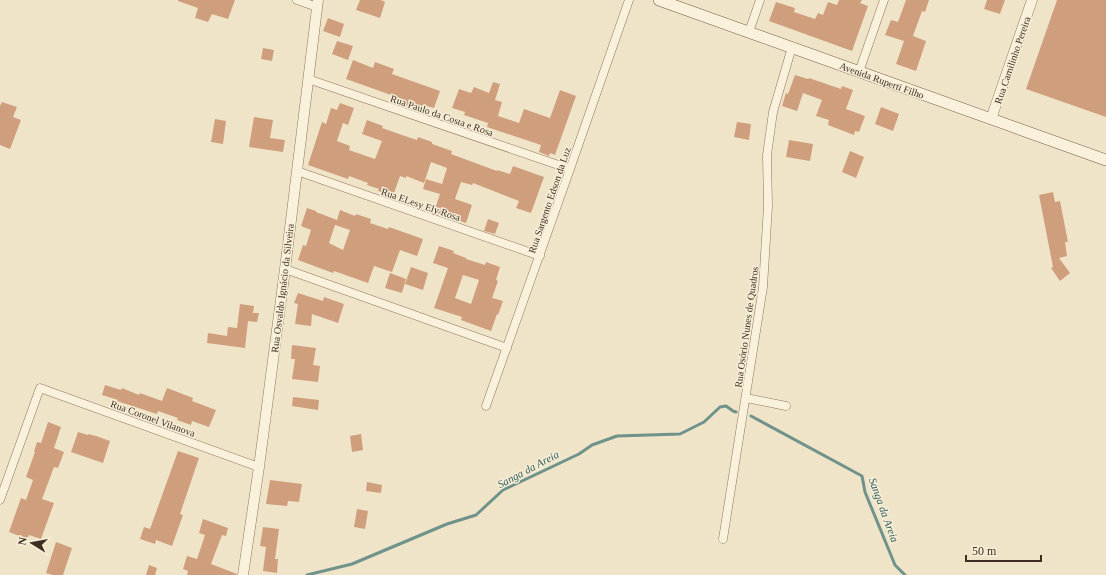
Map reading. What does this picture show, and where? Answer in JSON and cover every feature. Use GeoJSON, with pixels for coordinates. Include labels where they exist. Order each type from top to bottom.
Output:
{"type":"FeatureCollection","features":[{"type":"Feature","properties":{"kind":"main road","name":"Avenida Ruperti Filho"},"geometry":{"type":"LineString","coordinates":[[658,0],[1106,160]]}},
{"type":"Feature","properties":{"kind":"street"},"geometry":{"type":"LineString","coordinates":[[297,0],[317,3]]}},
{"type":"Feature","properties":{"kind":"street","name":"Rua Sargento Edson da Luz"},"geometry":{"type":"LineString","coordinates":[[486,406],[540,256],[628,0]]}},
{"type":"Feature","properties":{"kind":"street"},"geometry":{"type":"LineString","coordinates":[[748,32],[760,0]]}},
{"type":"Feature","properties":{"kind":"street"},"geometry":{"type":"LineString","coordinates":[[859,72],[884,0]]}},
{"type":"Feature","properties":{"kind":"street","name":"Rua Camilinho Pereira"},"geometry":{"type":"LineString","coordinates":[[991,119],[1032,0]]}},
{"type":"Feature","properties":{"kind":"street","name":"Rua Osvaldo Ignácio da Silveira"},"geometry":{"type":"LineString","coordinates":[[243,575],[259,467],[285,268],[317,3]]}},
{"type":"Feature","properties":{"kind":"street","name":"Rua Osório Nunes de Quadros"},"geometry":{"type":"LineString","coordinates":[[723,539],[763,287],[768,206],[767,156],[773,112],[792,47]]}},
{"type":"Feature","properties":{"kind":"street","name":"Rua Paulo da Costa e Rosa"},"geometry":{"type":"LineString","coordinates":[[308,80],[570,169]]}},
{"type":"Feature","properties":{"kind":"street","name":"Rua ELesy Ely Rosa"},"geometry":{"type":"LineString","coordinates":[[297,171],[540,256]]}},
{"type":"Feature","properties":{"kind":"street"},"geometry":{"type":"LineString","coordinates":[[285,268],[507,348]]}},
{"type":"Feature","properties":{"kind":"street","name":"Rua Coronel Vilanova"},"geometry":{"type":"LineString","coordinates":[[0,500],[40,388],[259,467]]}},
{"type":"Feature","properties":{"kind":"street"},"geometry":{"type":"LineString","coordinates":[[746,398],[786,406]]}},
{"type":"Feature","properties":{"kind":"building"},"geometry":{"type":"Polygon","coordinates":[[[178,0],[235,0],[228,19],[212,14],[208,22],[195,18],[198,8],[178,0]]]}},
{"type":"Feature","properties":{"kind":"building"},"geometry":{"type":"Polygon","coordinates":[[[360,0],[381,0],[385,2],[380,18],[356,10],[360,0]]]}},
{"type":"Feature","properties":{"kind":"building"},"geometry":{"type":"Polygon","coordinates":[[[839,0],[862,0],[860,3],[868,6],[852,51],[769,21],[776,2],[795,8],[794,12],[815,19],[818,13],[823,15],[828,2],[837,5],[839,0]]]}},
{"type":"Feature","properties":{"kind":"building"},"geometry":{"type":"Polygon","coordinates":[[[906,0],[929,0],[925,12],[922,11],[913,36],[926,41],[916,71],[896,64],[904,41],[885,35],[891,20],[898,22],[906,0]]]}},
{"type":"Feature","properties":{"kind":"building"},"geometry":{"type":"Polygon","coordinates":[[[987,0],[1005,0],[1000,14],[984,9],[987,0]]]}},
{"type":"Feature","properties":{"kind":"building"},"geometry":{"type":"Polygon","coordinates":[[[1057,0],[1106,0],[1106,117],[1026,89],[1057,0]]]}},
{"type":"Feature","properties":{"kind":"building"},"geometry":{"type":"Polygon","coordinates":[[[328,18],[344,24],[340,37],[323,31],[328,18]]]}},
{"type":"Feature","properties":{"kind":"building"},"geometry":{"type":"Polygon","coordinates":[[[337,41],[353,46],[348,60],[332,54],[337,41]]]}},
{"type":"Feature","properties":{"kind":"building"},"geometry":{"type":"Polygon","coordinates":[[[263,48],[274,50],[272,61],[261,59],[263,48]]]}},
{"type":"Feature","properties":{"kind":"building"},"geometry":{"type":"Polygon","coordinates":[[[353,60],[373,68],[375,62],[394,69],[392,74],[440,91],[434,108],[427,106],[425,113],[403,106],[405,100],[346,79],[353,60]]]}},
{"type":"Feature","properties":{"kind":"building"},"geometry":{"type":"Polygon","coordinates":[[[795,75],[809,78],[841,89],[842,86],[853,90],[846,109],[865,116],[859,132],[855,131],[854,135],[828,125],[829,120],[816,116],[822,100],[803,93],[797,111],[782,106],[786,93],[788,94],[795,75]]]}},
{"type":"Feature","properties":{"kind":"building"},"geometry":{"type":"Polygon","coordinates":[[[493,82],[500,84],[495,100],[502,102],[498,116],[519,123],[524,109],[550,118],[560,90],[576,96],[555,155],[550,153],[549,156],[539,152],[541,145],[487,127],[488,123],[464,115],[465,112],[452,108],[459,89],[471,93],[474,87],[489,93],[493,82]]]}},
{"type":"Feature","properties":{"kind":"building"},"geometry":{"type":"Polygon","coordinates":[[[2,102],[17,107],[13,117],[21,120],[10,149],[0,145],[0,106],[2,102]]]}},
{"type":"Feature","properties":{"kind":"building"},"geometry":{"type":"Polygon","coordinates":[[[340,103],[354,108],[348,125],[343,123],[337,141],[350,146],[349,150],[375,159],[382,141],[362,134],[367,120],[383,126],[382,128],[402,135],[417,140],[418,137],[432,142],[432,144],[452,151],[451,154],[497,171],[510,174],[513,166],[544,177],[531,213],[516,208],[519,201],[473,183],[472,185],[461,182],[455,199],[472,205],[466,223],[434,212],[440,194],[423,189],[426,179],[442,184],[447,168],[431,162],[424,183],[406,176],[406,178],[400,176],[393,196],[378,191],[379,189],[367,185],[368,183],[349,176],[348,179],[308,165],[322,122],[326,124],[331,108],[337,110],[340,103]]]}},
{"type":"Feature","properties":{"kind":"building"},"geometry":{"type":"Polygon","coordinates":[[[881,107],[899,114],[893,131],[875,124],[881,107]]]}},
{"type":"Feature","properties":{"kind":"building"},"geometry":{"type":"Polygon","coordinates":[[[254,117],[273,120],[270,138],[285,140],[283,152],[249,147],[254,117]]]}},
{"type":"Feature","properties":{"kind":"building"},"geometry":{"type":"Polygon","coordinates":[[[215,119],[226,121],[223,144],[211,142],[215,119]]]}},
{"type":"Feature","properties":{"kind":"building"},"geometry":{"type":"Polygon","coordinates":[[[737,122],[751,124],[749,140],[734,137],[737,122]]]}},
{"type":"Feature","properties":{"kind":"building"},"geometry":{"type":"Polygon","coordinates":[[[789,140],[813,144],[810,161],[786,157],[789,140]]]}},
{"type":"Feature","properties":{"kind":"building"},"geometry":{"type":"Polygon","coordinates":[[[850,151],[864,157],[856,178],[842,172],[850,151]]]}},
{"type":"Feature","properties":{"kind":"building"},"geometry":{"type":"Polygon","coordinates":[[[1053,192],[1055,202],[1060,201],[1068,242],[1065,242],[1067,256],[1059,258],[1070,273],[1060,281],[1051,268],[1053,267],[1039,195],[1053,192]]]}},
{"type":"Feature","properties":{"kind":"building"},"geometry":{"type":"Polygon","coordinates":[[[307,208],[337,220],[340,210],[355,216],[356,214],[371,219],[370,223],[388,229],[389,227],[423,239],[417,256],[400,250],[392,272],[374,266],[368,283],[334,271],[333,273],[298,260],[303,245],[306,246],[311,230],[301,226],[307,208]],[[335,225],[329,243],[343,250],[350,230],[335,225]]]}},
{"type":"Feature","properties":{"kind":"building"},"geometry":{"type":"Polygon","coordinates":[[[488,219],[499,223],[495,234],[484,231],[488,219]]]}},
{"type":"Feature","properties":{"kind":"building"},"geometry":{"type":"Polygon","coordinates":[[[439,246],[454,251],[453,253],[466,259],[485,265],[486,262],[500,267],[496,280],[498,281],[492,298],[503,301],[491,331],[461,320],[462,317],[434,308],[448,268],[433,263],[439,246]],[[463,275],[455,298],[471,304],[479,280],[463,275]]]}},
{"type":"Feature","properties":{"kind":"building"},"geometry":{"type":"Polygon","coordinates":[[[411,267],[428,273],[423,290],[405,284],[411,267]]]}},
{"type":"Feature","properties":{"kind":"building"},"geometry":{"type":"Polygon","coordinates":[[[390,273],[406,279],[402,293],[385,288],[390,273]]]}},
{"type":"Feature","properties":{"kind":"building"},"geometry":{"type":"Polygon","coordinates":[[[298,293],[323,301],[324,297],[344,304],[338,323],[312,314],[311,326],[295,324],[298,304],[294,303],[298,293]]]}},
{"type":"Feature","properties":{"kind":"building"},"geometry":{"type":"Polygon","coordinates":[[[240,304],[254,306],[253,313],[259,313],[257,322],[248,321],[245,348],[207,343],[208,333],[227,336],[228,327],[237,328],[240,304]]]}},
{"type":"Feature","properties":{"kind":"building"},"geometry":{"type":"Polygon","coordinates":[[[292,345],[316,348],[313,365],[320,366],[318,382],[292,379],[295,359],[291,359],[292,345]]]}},
{"type":"Feature","properties":{"kind":"building"},"geometry":{"type":"Polygon","coordinates":[[[105,385],[121,390],[122,388],[139,395],[140,393],[162,401],[167,388],[193,398],[192,401],[216,410],[209,427],[192,421],[191,425],[177,420],[178,418],[158,411],[157,414],[102,395],[105,385]]]}},
{"type":"Feature","properties":{"kind":"building"},"geometry":{"type":"Polygon","coordinates":[[[293,397],[319,400],[318,410],[292,406],[293,397]]]}},
{"type":"Feature","properties":{"kind":"building"},"geometry":{"type":"Polygon","coordinates":[[[48,422],[61,427],[54,448],[64,452],[58,468],[54,467],[42,499],[54,503],[41,539],[29,535],[27,539],[9,532],[21,498],[26,500],[33,480],[26,477],[37,442],[41,443],[48,422]]]}},
{"type":"Feature","properties":{"kind":"building"},"geometry":{"type":"Polygon","coordinates":[[[78,432],[110,441],[103,463],[71,452],[78,432]]]}},
{"type":"Feature","properties":{"kind":"building"},"geometry":{"type":"Polygon","coordinates":[[[361,434],[363,450],[352,452],[350,436],[361,434]]]}},
{"type":"Feature","properties":{"kind":"building"},"geometry":{"type":"Polygon","coordinates":[[[178,451],[199,458],[180,514],[183,515],[172,546],[156,540],[155,544],[140,539],[144,527],[150,529],[178,451]]]}},
{"type":"Feature","properties":{"kind":"building"},"geometry":{"type":"Polygon","coordinates":[[[270,480],[302,484],[299,502],[288,501],[287,506],[266,504],[270,480]]]}},
{"type":"Feature","properties":{"kind":"building"},"geometry":{"type":"Polygon","coordinates":[[[367,482],[382,485],[381,493],[366,491],[367,482]]]}},
{"type":"Feature","properties":{"kind":"building"},"geometry":{"type":"Polygon","coordinates":[[[357,509],[368,511],[365,529],[354,527],[357,509]]]}},
{"type":"Feature","properties":{"kind":"building"},"geometry":{"type":"Polygon","coordinates":[[[203,519],[228,528],[226,536],[222,535],[211,564],[237,574],[236,575],[187,575],[188,571],[183,569],[187,556],[197,559],[205,535],[199,533],[203,519]]]}},
{"type":"Feature","properties":{"kind":"building"},"geometry":{"type":"Polygon","coordinates":[[[263,527],[279,529],[275,559],[278,559],[277,573],[263,571],[266,547],[260,546],[263,527]]]}},
{"type":"Feature","properties":{"kind":"building"},"geometry":{"type":"Polygon","coordinates":[[[56,542],[72,548],[63,575],[46,573],[56,542]]]}},
{"type":"Feature","properties":{"kind":"building"},"geometry":{"type":"Polygon","coordinates":[[[149,565],[157,568],[155,575],[146,575],[149,565]]]}},
{"type":"Feature","properties":{"kind":"waterway","name":"Sanga da Areia"},"geometry":{"type":"LineString","coordinates":[[307,575],[352,564],[447,524],[476,515],[503,490],[579,454],[592,445],[617,436],[680,434],[704,422],[720,407],[726,406],[736,412]]}},
{"type":"Feature","properties":{"kind":"waterway","name":"Sanga da Areia"},"geometry":{"type":"LineString","coordinates":[[751,416],[862,476],[865,492],[895,565],[905,575]]}}]}
